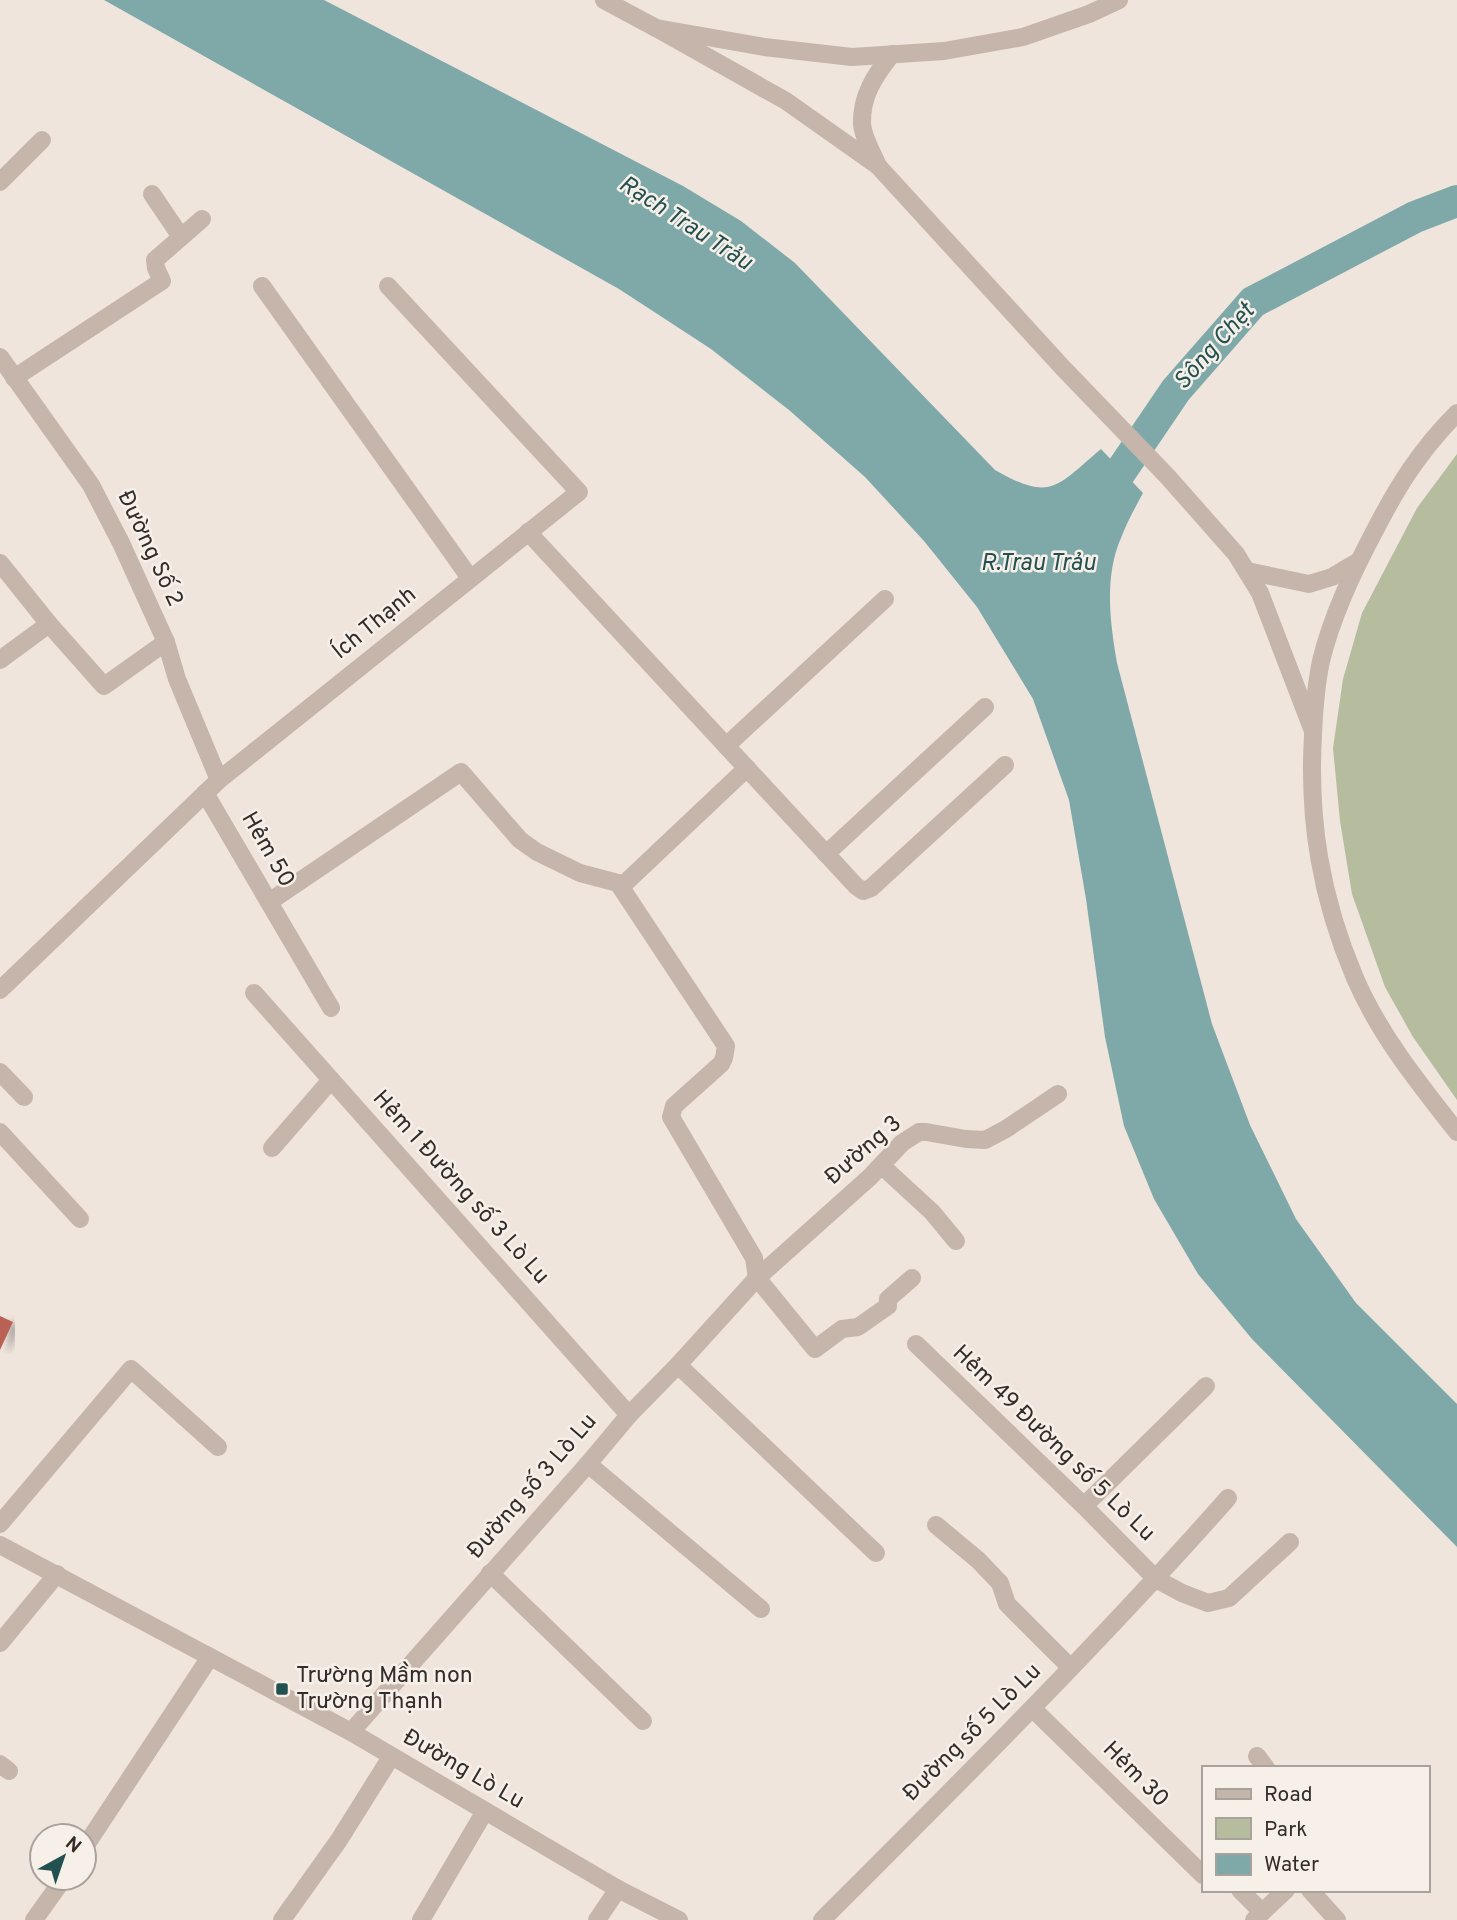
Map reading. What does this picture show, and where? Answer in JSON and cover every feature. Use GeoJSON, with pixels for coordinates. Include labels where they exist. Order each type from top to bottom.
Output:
{"type":"FeatureCollection","features":[{"type":"Feature","properties":{"kind":"street"},"geometry":{"type":"LineString","coordinates":[[604,0],[786,101],[878,166],[1168,477],[1236,554],[1260,593],[1313,731]]}},
{"type":"Feature","properties":{"kind":"street"},"geometry":{"type":"LineString","coordinates":[[656,29],[764,47],[852,57],[944,51],[1023,37],[1089,14],[1119,0]]}},
{"type":"Feature","properties":{"kind":"street"},"geometry":{"type":"LineString","coordinates":[[878,166],[862,126],[866,94],[875,74],[892,54]]}},
{"type":"Feature","properties":{"kind":"street"},"geometry":{"type":"LineString","coordinates":[[0,182],[42,140]]}},
{"type":"Feature","properties":{"kind":"street"},"geometry":{"type":"LineString","coordinates":[[152,194],[181,237]]}},
{"type":"Feature","properties":{"kind":"street"},"geometry":{"type":"LineString","coordinates":[[13,378],[162,281],[155,260],[202,219]]}},
{"type":"Feature","properties":{"kind":"street"},"geometry":{"type":"LineString","coordinates":[[262,286],[470,578]]}},
{"type":"Feature","properties":{"kind":"street","name":"Ích Thạnh"},"geometry":{"type":"LineString","coordinates":[[0,990],[219,780],[579,492],[388,286]]}},
{"type":"Feature","properties":{"kind":"street","name":"Đường Số 2"},"geometry":{"type":"LineString","coordinates":[[0,357],[92,485],[166,642],[177,679],[219,780]]}},
{"type":"Feature","properties":{"kind":"street"},"geometry":{"type":"LineString","coordinates":[[1457,412],[1422,450],[1398,486],[1359,561],[1339,607],[1321,662],[1311,768],[1313,823],[1324,881],[1337,933],[1356,981],[1407,1068],[1457,1132]]}},
{"type":"Feature","properties":{"kind":"street"},"geometry":{"type":"LineString","coordinates":[[528,532],[856,886],[867,890],[1005,765]]}},
{"type":"Feature","properties":{"kind":"street"},"geometry":{"type":"LineString","coordinates":[[1247,571],[1309,584],[1332,577],[1359,561]]}},
{"type":"Feature","properties":{"kind":"street"},"geometry":{"type":"LineString","coordinates":[[0,563],[48,624],[104,686],[166,642]]}},
{"type":"Feature","properties":{"kind":"street"},"geometry":{"type":"LineString","coordinates":[[726,746],[885,598]]}},
{"type":"Feature","properties":{"kind":"street"},"geometry":{"type":"LineString","coordinates":[[0,660],[48,624]]}},
{"type":"Feature","properties":{"kind":"street"},"geometry":{"type":"LineString","coordinates":[[827,854],[985,708]]}},
{"type":"Feature","properties":{"kind":"street"},"geometry":{"type":"LineString","coordinates":[[622,886],[747,768]]}},
{"type":"Feature","properties":{"kind":"street"},"geometry":{"type":"LineString","coordinates":[[269,902],[461,772],[520,840],[580,873],[614,881],[622,886],[726,1046],[721,1064],[674,1106],[671,1117],[754,1258],[757,1278],[815,1349],[842,1329],[859,1327],[888,1306],[888,1299],[912,1278]]}},
{"type":"Feature","properties":{"kind":"street","name":"Hẻm 50"},"geometry":{"type":"LineString","coordinates":[[205,793],[331,1007]]}},
{"type":"Feature","properties":{"kind":"street","name":"Hẻm 1 Đường số 3 Lò Lu"},"geometry":{"type":"LineString","coordinates":[[254,993],[629,1415]]}},
{"type":"Feature","properties":{"kind":"street"},"geometry":{"type":"LineString","coordinates":[[0,1072],[24,1097]]}},
{"type":"Feature","properties":{"kind":"street"},"geometry":{"type":"LineString","coordinates":[[272,1148],[331,1080]]}},
{"type":"Feature","properties":{"kind":"street","name":"Đường 3"},"geometry":{"type":"LineString","coordinates":[[757,1278],[883,1166],[902,1143],[919,1132],[985,1140],[1058,1094]]}},
{"type":"Feature","properties":{"kind":"street"},"geometry":{"type":"LineString","coordinates":[[0,1132],[80,1219]]}},
{"type":"Feature","properties":{"kind":"street"},"geometry":{"type":"LineString","coordinates":[[883,1166],[932,1212],[956,1241]]}},
{"type":"Feature","properties":{"kind":"street","name":"Đường số 3 Lò Lu"},"geometry":{"type":"LineString","coordinates":[[351,1732],[589,1464],[629,1415],[757,1278]]}},
{"type":"Feature","properties":{"kind":"street","name":"Hẻm 49 Đường số 5 Lò Lu"},"geometry":{"type":"LineString","coordinates":[[916,1344],[1156,1579],[1202,1602],[1212,1604],[1223,1601],[1290,1542]]}},
{"type":"Feature","properties":{"kind":"street"},"geometry":{"type":"LineString","coordinates":[[678,1365],[876,1553]]}},
{"type":"Feature","properties":{"kind":"street"},"geometry":{"type":"LineString","coordinates":[[0,1524],[131,1369],[218,1447]]}},
{"type":"Feature","properties":{"kind":"street"},"geometry":{"type":"LineString","coordinates":[[1084,1506],[1206,1386]]}},
{"type":"Feature","properties":{"kind":"street"},"geometry":{"type":"LineString","coordinates":[[589,1464],[761,1609]]}},
{"type":"Feature","properties":{"kind":"street","name":"Đường số 5 Lò Lu"},"geometry":{"type":"LineString","coordinates":[[822,1920],[1033,1709],[1228,1498]]}},
{"type":"Feature","properties":{"kind":"street"},"geometry":{"type":"LineString","coordinates":[[936,1525],[993,1575],[1000,1583],[1007,1604],[1071,1668]]}},
{"type":"Feature","properties":{"kind":"street","name":"Đường Lò Lu"},"geometry":{"type":"LineString","coordinates":[[0,1545],[351,1732],[618,1889],[679,1920]]}},
{"type":"Feature","properties":{"kind":"street"},"geometry":{"type":"LineString","coordinates":[[490,1573],[643,1721]]}},
{"type":"Feature","properties":{"kind":"street"},"geometry":{"type":"LineString","coordinates":[[0,1643],[57,1574]]}},
{"type":"Feature","properties":{"kind":"street"},"geometry":{"type":"LineString","coordinates":[[98,1827],[210,1657]]}},
{"type":"Feature","properties":{"kind":"street","name":"Hẻm 30"},"geometry":{"type":"LineString","coordinates":[[1033,1709],[1202,1874]]}},
{"type":"Feature","properties":{"kind":"street"},"geometry":{"type":"LineString","coordinates":[[282,1920],[339,1840],[391,1757]]}},
{"type":"Feature","properties":{"kind":"street"},"geometry":{"type":"LineString","coordinates":[[421,1920],[485,1811]]}},
{"type":"Feature","properties":{"kind":"street"},"geometry":{"type":"LineString","coordinates":[[597,1920],[618,1889]]}},
{"type":"Feature","properties":{"kind":"street"},"geometry":{"type":"LineString","coordinates":[[34,1920],[54,1892]]}},
{"type":"Feature","properties":{"kind":"street"},"geometry":{"type":"LineString","coordinates":[[1241,1892],[1258,1916],[1284,1892]]}},
{"type":"Feature","properties":{"kind":"street"},"geometry":{"type":"LineString","coordinates":[[1312,1892],[1337,1920]]}},
{"type":"Feature","properties":{"kind":"green space"},"geometry":{"type":"Polygon","coordinates":[[[1457,454],[1457,1100],[1413,1037],[1385,987],[1352,894],[1340,821],[1333,748],[1343,679],[1362,613],[1417,508],[1457,454]]]}},
{"type":"Feature","properties":{"kind":"water","name":"R.Trau Trảu"},"geometry":{"type":"Polygon","coordinates":[[[104,0],[324,0],[683,186],[741,221],[795,263],[995,470],[1029,486],[1052,486],[1073,473],[1101,449],[1143,493],[1123,532],[1112,568],[1112,632],[1117,663],[1212,1024],[1250,1125],[1296,1219],[1356,1303],[1457,1404],[1457,1547],[1252,1339],[1198,1274],[1154,1199],[1124,1126],[1105,1037],[1069,800],[1033,699],[977,607],[924,541],[865,477],[789,410],[711,349],[619,289],[104,0]]]}},
{"type":"Feature","properties":{"kind":"building"},"geometry":{"type":"Polygon","coordinates":[[[0,1316],[13,1322],[0,1350],[0,1316]]]}},
{"type":"Feature","properties":{"kind":"waterway","name":"Sông Chẹt"},"geometry":{"type":"LineString","coordinates":[[1095,504],[1176,390],[1253,302],[1415,217],[1457,201]]}},
{"type":"Feature","properties":{"kind":"place","name":"Trường Mầm non Trường Thạnh"},"geometry":{"type":"Point","coordinates":[282,1689]}},
{"type":"Feature","properties":{"kind":"water label","name":"Rạch Trau Trảu"},"geometry":{"type":"Point","coordinates":[685,224]}}]}
